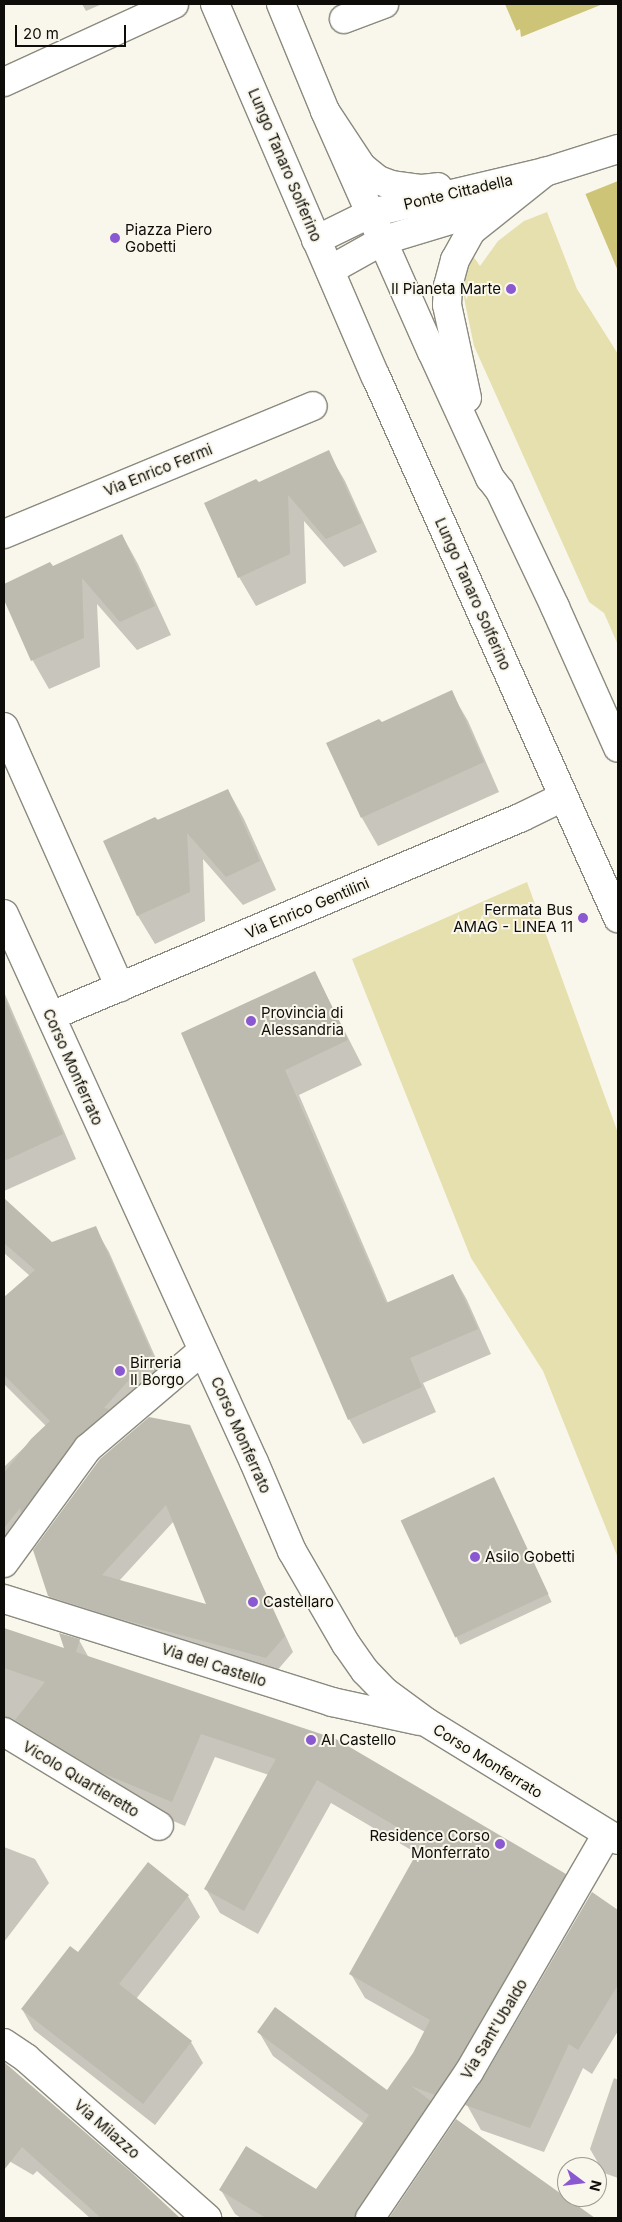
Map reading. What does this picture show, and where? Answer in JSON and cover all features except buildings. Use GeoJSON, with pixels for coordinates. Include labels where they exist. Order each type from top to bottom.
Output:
{"type":"FeatureCollection","features":[{"type":"Feature","properties":{"kind":"street"},"geometry":{"type":"LineString","coordinates":[[4,82],[174,4]]}},
{"type":"Feature","properties":{"kind":"street","name":"Lungo Tanaro Solferino"},"geometry":{"type":"LineString","coordinates":[[216,4],[316,240],[618,918]]}},
{"type":"Feature","properties":{"kind":"street"},"geometry":{"type":"LineString","coordinates":[[282,4],[325,112],[490,478],[500,491]]}},
{"type":"Feature","properties":{"kind":"street"},"geometry":{"type":"LineString","coordinates":[[344,19],[384,4]]}},
{"type":"Feature","properties":{"kind":"street"},"geometry":{"type":"LineString","coordinates":[[325,112],[362,166],[378,180],[392,185],[422,189],[457,184],[474,188]]}},
{"type":"Feature","properties":{"kind":"street","name":"Ponte Cittadella"},"geometry":{"type":"LineString","coordinates":[[316,240],[371,213],[545,172],[618,149]]}},
{"type":"Feature","properties":{"kind":"street","name":"Ponte Cittadella"},"geometry":{"type":"LineString","coordinates":[[504,204],[545,172]]}},
{"type":"Feature","properties":{"kind":"street"},"geometry":{"type":"LineString","coordinates":[[330,270],[384,240],[504,204]]}},
{"type":"Feature","properties":{"kind":"street"},"geometry":{"type":"LineString","coordinates":[[504,204],[471,231],[459,249],[449,280],[447,304],[469,405],[500,491],[618,748]]}},
{"type":"Feature","properties":{"kind":"street","name":"Via Enrico Fermi"},"geometry":{"type":"LineString","coordinates":[[4,534],[313,406]]}},
{"type":"Feature","properties":{"kind":"street"},"geometry":{"type":"LineString","coordinates":[[4,727],[120,987]]}},
{"type":"Feature","properties":{"kind":"street","name":"Via Enrico Gentilini"},"geometry":{"type":"LineString","coordinates":[[50,1016],[522,817],[563,797]]}},
{"type":"Feature","properties":{"kind":"street","name":"Corso Monferrato"},"geometry":{"type":"LineString","coordinates":[[4,914],[292,1551],[318,1598],[365,1671],[384,1690],[426,1722],[613,1837]]}},
{"type":"Feature","properties":{"kind":"street"},"geometry":{"type":"LineString","coordinates":[[4,1563],[88,1448],[202,1351]]}},
{"type":"Feature","properties":{"kind":"street","name":"Via del Castello"},"geometry":{"type":"LineString","coordinates":[[4,1599],[332,1702],[426,1722]]}},
{"type":"Feature","properties":{"kind":"street","name":"Vicolo Quartieretto"},"geometry":{"type":"LineString","coordinates":[[4,1732],[159,1826]]}},
{"type":"Feature","properties":{"kind":"street","name":"Via Sant'Ubaldo"},"geometry":{"type":"LineString","coordinates":[[370,2218],[469,2072],[613,1837]]}},
{"type":"Feature","properties":{"kind":"street","name":"Via Milazzo"},"geometry":{"type":"LineString","coordinates":[[4,2043],[26,2058],[207,2218]]}},
{"type":"Feature","properties":{"kind":"shaded area"},"geometry":{"type":"Polygon","coordinates":[[[505,4],[618,4],[618,271],[505,4]]]}},
{"type":"Feature","properties":{"kind":"shaded area"},"geometry":{"type":"Polygon","coordinates":[[[547,212],[577,289],[618,354],[618,645],[604,613],[589,602],[474,346],[462,286],[466,263],[471,253],[480,266],[498,241],[524,221],[547,212]]]}},
{"type":"Feature","properties":{"kind":"shaded area"},"geometry":{"type":"Polygon","coordinates":[[[527,882],[618,1133],[618,1558],[543,1371],[471,1258],[352,959],[527,882]]]}},
{"type":"Feature","properties":{"kind":"pier"},"geometry":{"type":"Polygon","coordinates":[[[603,4],[618,4],[618,181],[583,195],[514,32],[520,29],[521,37],[603,4]]]}},
{"type":"Feature","properties":{"kind":"place","name":"Piazza Piero Gobetti"},"geometry":{"type":"Point","coordinates":[115,238]}},
{"type":"Feature","properties":{"kind":"place","name":"Il Pianeta Marte"},"geometry":{"type":"Point","coordinates":[511,289]}},
{"type":"Feature","properties":{"kind":"place","name":"Fermata Bus AMAG - LINEA 11"},"geometry":{"type":"Point","coordinates":[583,918]}},
{"type":"Feature","properties":{"kind":"place","name":"Provincia di Alessandria"},"geometry":{"type":"Point","coordinates":[251,1021]}},
{"type":"Feature","properties":{"kind":"place","name":"Birreria Il Borgo"},"geometry":{"type":"Point","coordinates":[120,1371]}},
{"type":"Feature","properties":{"kind":"place","name":"Asilo Gobetti"},"geometry":{"type":"Point","coordinates":[475,1557]}},
{"type":"Feature","properties":{"kind":"place","name":"Castellaro"},"geometry":{"type":"Point","coordinates":[253,1602]}},
{"type":"Feature","properties":{"kind":"place","name":"Al Castello"},"geometry":{"type":"Point","coordinates":[311,1740]}},
{"type":"Feature","properties":{"kind":"place","name":"Residence Corso Monferrato"},"geometry":{"type":"Point","coordinates":[500,1844]}}]}
